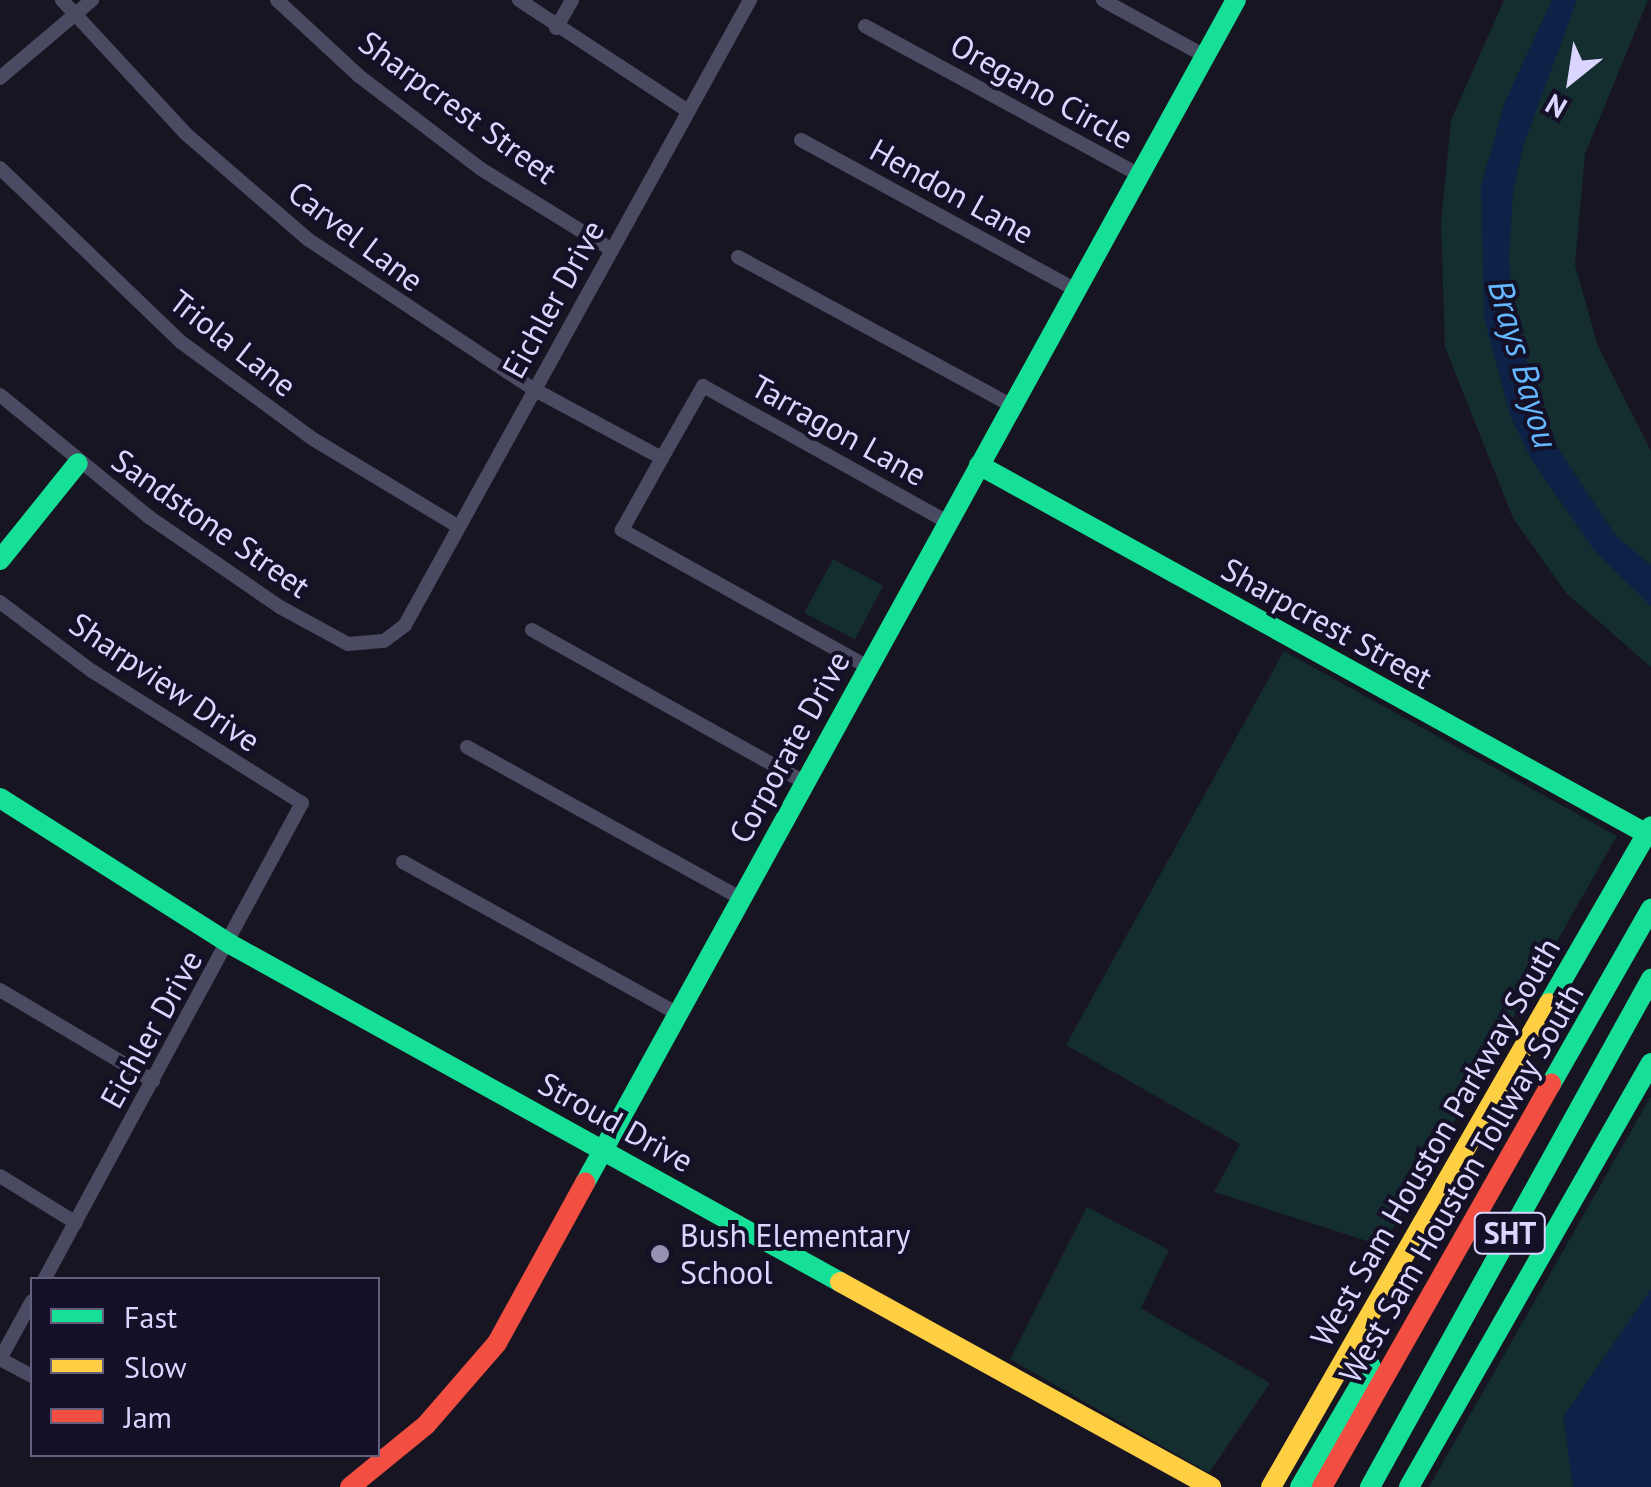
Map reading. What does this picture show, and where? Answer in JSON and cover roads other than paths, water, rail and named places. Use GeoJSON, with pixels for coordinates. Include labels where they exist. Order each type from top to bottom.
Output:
{"type":"FeatureCollection","features":[{"type":"Feature","properties":{"kind":"main road","name":"Corporate Drive"},"geometry":{"type":"LineString","coordinates":[[350,1487],[401,1448],[476,1372],[1236,0]]}},
{"type":"Feature","properties":{"kind":"main road"},"geometry":{"type":"LineString","coordinates":[[0,560],[78,463]]}},
{"type":"Feature","properties":{"kind":"main road","name":"Sharpcrest Street"},"geometry":{"type":"LineString","coordinates":[[979,465],[1649,830]]}},
{"type":"Feature","properties":{"kind":"main road","name":"Stroud Drive"},"geometry":{"type":"LineString","coordinates":[[0,798],[230,944],[1211,1487]]}},
{"type":"Feature","properties":{"kind":"main road","name":"West Sam Houston Parkway South"},"geometry":{"type":"LineString","coordinates":[[1271,1487],[1649,830]]}},
{"type":"Feature","properties":{"kind":"main road","name":"West Sam Houston Tollway South"},"geometry":{"type":"LineString","coordinates":[[1322,1487],[1651,909]]}},
{"type":"Feature","properties":{"kind":"main road","name":"West Sam Houston Tollway South"},"geometry":{"type":"LineString","coordinates":[[1371,1485],[1651,979]]}},
{"type":"Feature","properties":{"kind":"main road"},"geometry":{"type":"LineString","coordinates":[[1409,1487],[1651,1062]]}},
{"type":"Feature","properties":{"kind":"main road"},"geometry":{"type":"LineString","coordinates":[[1300,1487],[1383,1346],[1411,1331]]}},
{"type":"Feature","properties":{"kind":"street","name":"Carvel Lane"},"geometry":{"type":"LineString","coordinates":[[62,0],[186,134],[308,240],[535,390],[662,458]]}},
{"type":"Feature","properties":{"kind":"street"},"geometry":{"type":"LineString","coordinates":[[0,78],[92,0]]}},
{"type":"Feature","properties":{"kind":"street","name":"Sharpcrest Street"},"geometry":{"type":"LineString","coordinates":[[278,0],[359,76],[481,170],[612,250]]}},
{"type":"Feature","properties":{"kind":"street"},"geometry":{"type":"LineString","coordinates":[[519,0],[688,112]]}},
{"type":"Feature","properties":{"kind":"street"},"geometry":{"type":"LineString","coordinates":[[556,28],[572,0]]}},
{"type":"Feature","properties":{"kind":"street","name":"Eichler Drive"},"geometry":{"type":"LineString","coordinates":[[405,625],[750,0]]}},
{"type":"Feature","properties":{"kind":"street"},"geometry":{"type":"LineString","coordinates":[[1104,0],[1205,56]]}},
{"type":"Feature","properties":{"kind":"street","name":"Oregano Circle"},"geometry":{"type":"LineString","coordinates":[[865,26],[1139,175]]}},
{"type":"Feature","properties":{"kind":"street","name":"Hendon Lane"},"geometry":{"type":"LineString","coordinates":[[802,140],[1076,290]]}},
{"type":"Feature","properties":{"kind":"street","name":"Triola Lane"},"geometry":{"type":"LineString","coordinates":[[0,168],[181,342],[313,439],[459,527]]}},
{"type":"Feature","properties":{"kind":"street"},"geometry":{"type":"LineString","coordinates":[[738,257],[1012,406]]}},
{"type":"Feature","properties":{"kind":"street","name":"Tarragon Lane"},"geometry":{"type":"LineString","coordinates":[[662,458],[703,386],[948,522]]}},
{"type":"Feature","properties":{"kind":"street","name":"Sandstone Street"},"geometry":{"type":"LineString","coordinates":[[0,395],[78,463],[188,546],[324,633],[348,644],[374,645],[405,625]]}},
{"type":"Feature","properties":{"kind":"street"},"geometry":{"type":"LineString","coordinates":[[662,458],[622,530],[868,667]]}},
{"type":"Feature","properties":{"kind":"street","name":"Sharpview Drive"},"geometry":{"type":"LineString","coordinates":[[0,602],[92,671],[302,803]]}},
{"type":"Feature","properties":{"kind":"street"},"geometry":{"type":"LineString","coordinates":[[532,630],[804,782]]}},
{"type":"Feature","properties":{"kind":"street"},"geometry":{"type":"LineString","coordinates":[[467,747],[740,898]]}},
{"type":"Feature","properties":{"kind":"street","name":"Eichler Drive"},"geometry":{"type":"LineString","coordinates":[[46,1277],[230,944],[302,803]]}},
{"type":"Feature","properties":{"kind":"street"},"geometry":{"type":"LineString","coordinates":[[404,862],[676,1014]]}},
{"type":"Feature","properties":{"kind":"street"},"geometry":{"type":"LineString","coordinates":[[0,990],[154,1082]]}},
{"type":"Feature","properties":{"kind":"street"},"geometry":{"type":"LineString","coordinates":[[0,1176],[76,1223]]}},
{"type":"Feature","properties":{"kind":"street"},"geometry":{"type":"LineString","coordinates":[[30,1305],[0,1359],[30,1375]]}},
{"type":"Feature","properties":{"kind":"water","name":"Brays Bayou"},"geometry":{"type":"Polygon","coordinates":[[[1552,0],[1577,0],[1524,144],[1513,192],[1509,259],[1515,322],[1551,438],[1616,536],[1651,565],[1651,606],[1594,550],[1531,459],[1510,415],[1484,318],[1481,186],[1504,104],[1552,0]]]}},
{"type":"Feature","properties":{"kind":"water"},"geometry":{"type":"Polygon","coordinates":[[[1651,1289],[1651,1487],[1573,1487],[1563,1417],[1651,1289]]]}},
{"type":"Feature","properties":{"kind":"place","name":"Bush Elementary School"},"geometry":{"type":"Point","coordinates":[660,1254]}}]}
